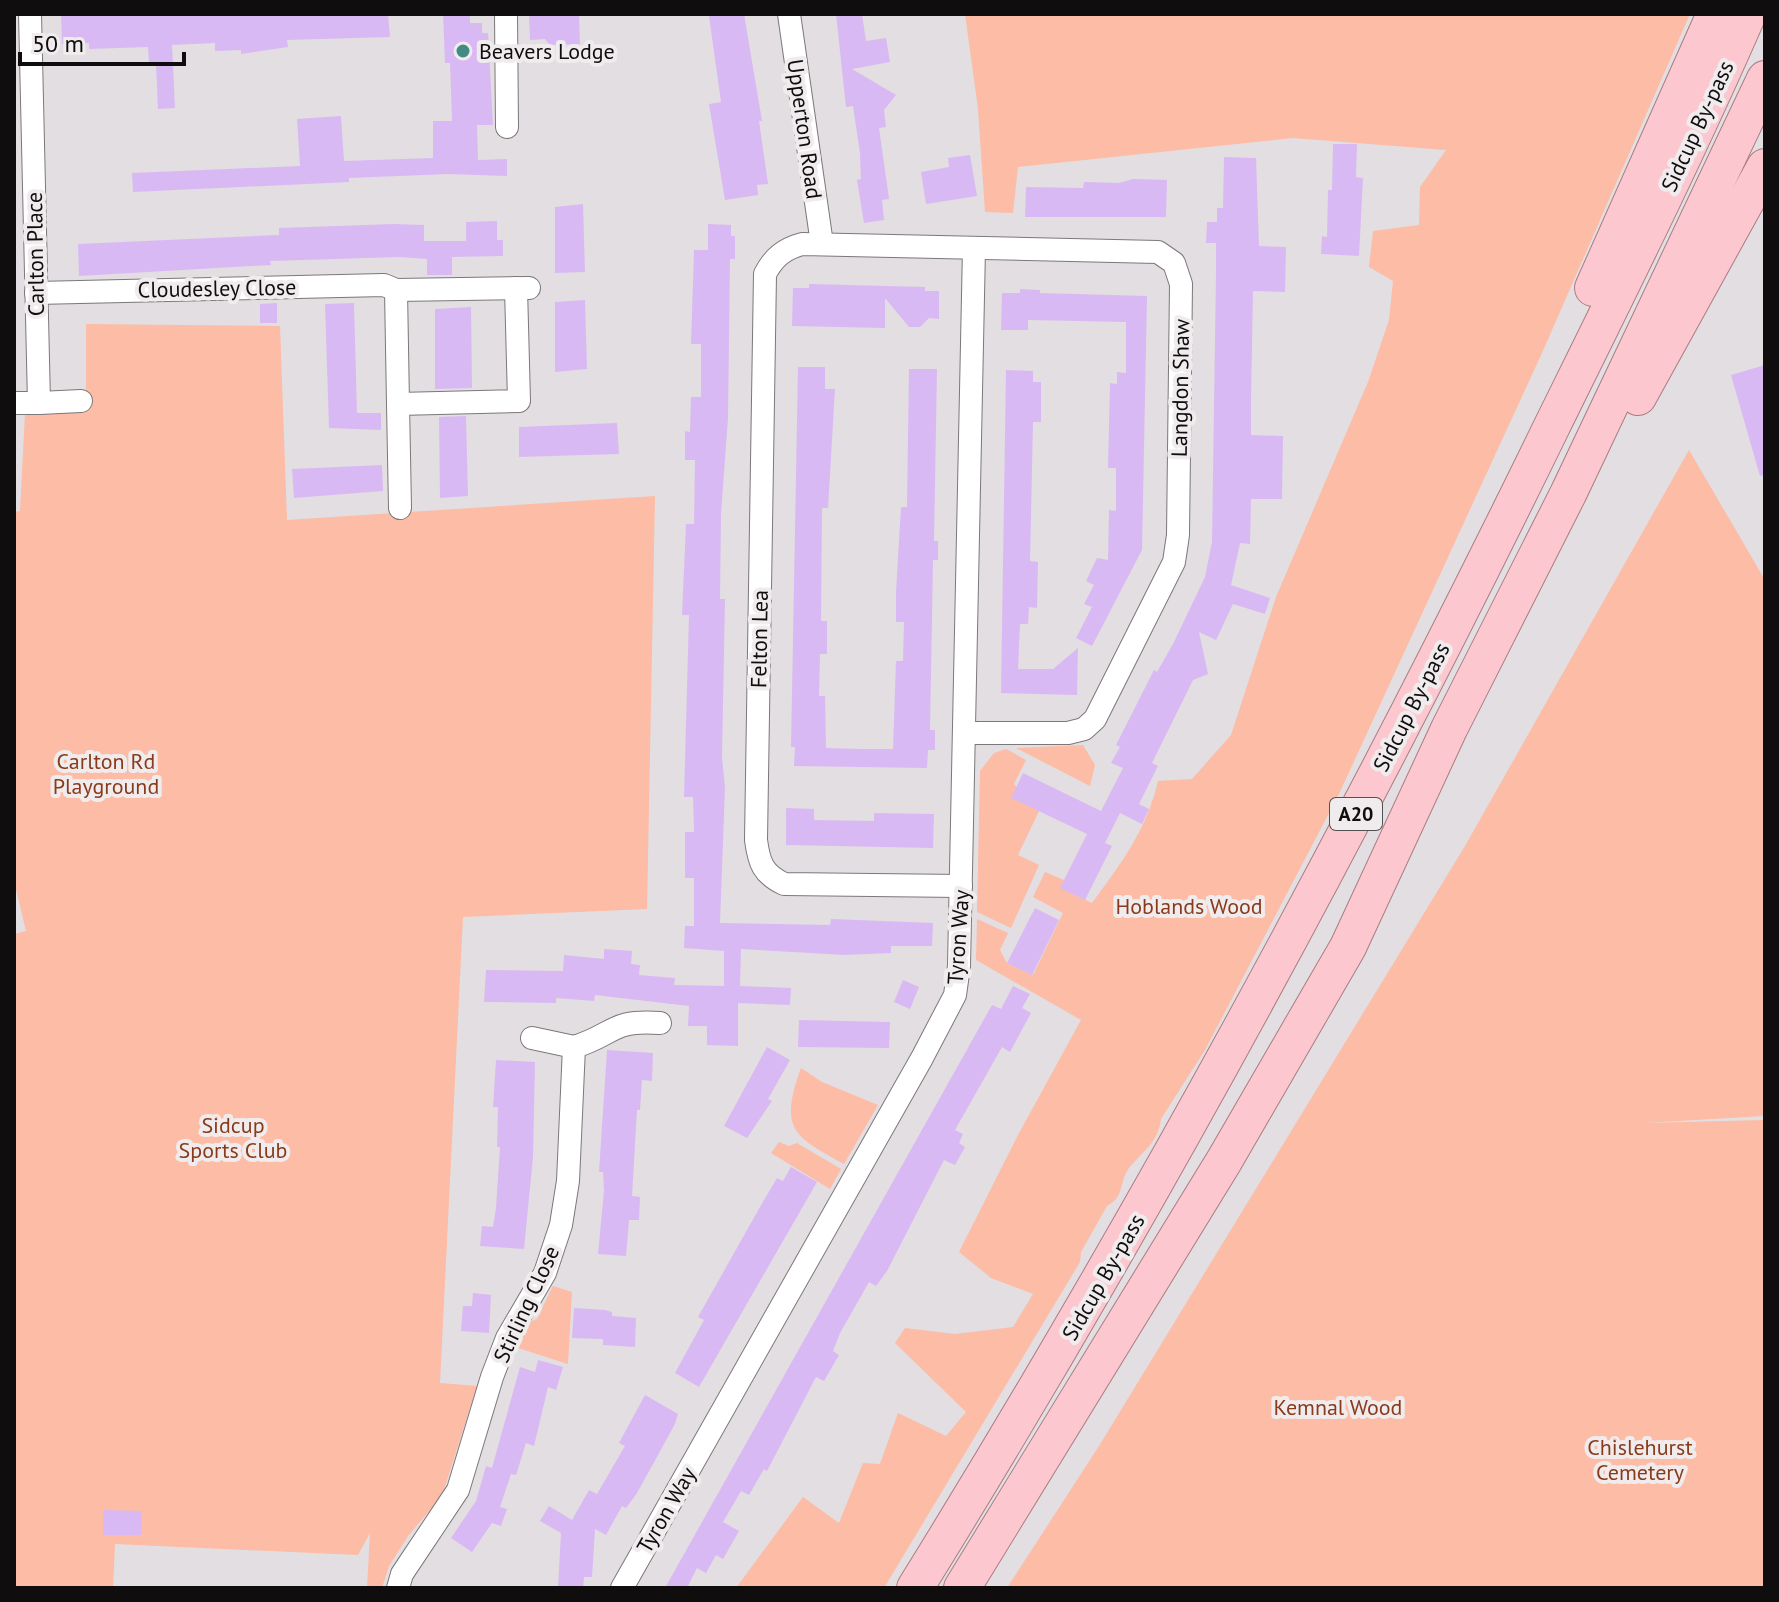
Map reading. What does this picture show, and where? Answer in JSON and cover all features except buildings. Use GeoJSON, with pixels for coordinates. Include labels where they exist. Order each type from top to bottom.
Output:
{"type":"FeatureCollection","features":[{"type":"Feature","properties":{"kind":"highway","name":"A20"},"geometry":{"type":"LineString","coordinates":[[1380,768],[1448,601],[1608,257],[1715,14]]}},
{"type":"Feature","properties":{"kind":"highway","name":"Sidcup By-pass"},"geometry":{"type":"LineString","coordinates":[[915,1588],[1103,1278],[1380,768],[1533,466],[1680,165],[1748,14]]}},
{"type":"Feature","properties":{"kind":"highway","name":"Sidcup By-pass"},"geometry":{"type":"LineString","coordinates":[[962,1588],[1224,1161],[1348,947],[1449,729],[1568,494],[1765,79]]}},
{"type":"Feature","properties":{"kind":"highway","name":"A20"},"geometry":{"type":"LineString","coordinates":[[1449,729],[1696,297],[1765,167]]}},
{"type":"Feature","properties":{"kind":"street","name":"Carlton Place"},"geometry":{"type":"LineString","coordinates":[[30,14],[24,219],[36,293],[39,403]]}},
{"type":"Feature","properties":{"kind":"street"},"geometry":{"type":"LineString","coordinates":[[506,14],[507,127]]}},
{"type":"Feature","properties":{"kind":"street","name":"Upperton Road"},"geometry":{"type":"LineString","coordinates":[[789,14],[822,244]]}},
{"type":"Feature","properties":{"kind":"street","name":"Langdon Shaw"},"geometry":{"type":"LineString","coordinates":[[822,244],[1158,252],[1174,263],[1181,284],[1178,535],[1174,562],[1095,719],[1084,729],[1068,733],[966,733]]}},
{"type":"Feature","properties":{"kind":"street","name":"Felton Lea"},"geometry":{"type":"LineString","coordinates":[[822,244],[787,248],[772,260],[765,274],[756,840],[759,863],[769,877],[784,884],[961,886]]}},
{"type":"Feature","properties":{"kind":"street","name":"Tyron Way"},"geometry":{"type":"LineString","coordinates":[[622,1588],[955,995],[959,966],[966,733],[974,248]]}},
{"type":"Feature","properties":{"kind":"street","name":"Cloudesley Close"},"geometry":{"type":"LineString","coordinates":[[36,293],[384,285],[396,290],[523,288],[519,401],[398,404]]}},
{"type":"Feature","properties":{"kind":"street"},"geometry":{"type":"LineString","coordinates":[[396,290],[400,508]]}},
{"type":"Feature","properties":{"kind":"street"},"geometry":{"type":"LineString","coordinates":[[14,403],[81,401]]}},
{"type":"Feature","properties":{"kind":"street"},"geometry":{"type":"LineString","coordinates":[[532,1038],[574,1047],[590,1042],[612,1026],[635,1021],[660,1023]]}},
{"type":"Feature","properties":{"kind":"street","name":"Stirling Close"},"geometry":{"type":"LineString","coordinates":[[398,1588],[402,1574],[458,1490],[507,1338],[545,1273],[561,1225],[568,1181],[574,1047]]}},
{"type":"Feature","properties":{"kind":"green space","name":"Hoblands Wood"},"geometry":{"type":"Polygon","coordinates":[[[965,14],[1690,14],[1542,353],[1339,794],[1205,1050],[1161,1119],[1153,1141],[1129,1168],[1117,1198],[1107,1206],[1081,1252],[1080,1262],[884,1588],[736,1588],[803,1497],[839,1523],[863,1463],[880,1464],[898,1413],[946,1436],[966,1412],[895,1343],[905,1328],[955,1334],[1013,1327],[1033,1294],[991,1278],[959,1252],[1081,1020],[976,960],[977,919],[1008,933],[1000,950],[1007,963],[1033,975],[1063,913],[1033,897],[1045,872],[1064,880],[1061,888],[1092,903],[1140,830],[1158,781],[1192,779],[1231,735],[1276,597],[1368,382],[1389,320],[1393,281],[1369,267],[1373,231],[1419,225],[1420,187],[1446,150],[1293,138],[1018,167],[1013,213],[985,212],[978,109],[965,14]]]}},
{"type":"Feature","properties":{"kind":"green space"},"geometry":{"type":"Polygon","coordinates":[[[86,324],[280,326],[287,520],[655,496],[647,909],[463,917],[440,1383],[477,1386],[442,1496],[408,1536],[389,1566],[382,1588],[367,1588],[370,1533],[358,1555],[115,1544],[113,1588],[14,1588],[14,934],[26,931],[14,881],[14,512],[20,511],[25,414],[86,412],[86,324]]]}},
{"type":"Feature","properties":{"kind":"green space","name":"Kemnal Wood"},"geometry":{"type":"Polygon","coordinates":[[[1689,450],[1765,580],[1765,1116],[1643,1123],[1765,1120],[1765,1588],[1007,1588],[1099,1446],[1465,846],[1689,450]]]}},
{"type":"Feature","properties":{"kind":"green space"},"geometry":{"type":"Polygon","coordinates":[[[1083,745],[1095,765],[1090,786],[1016,748],[1083,745]]]}},
{"type":"Feature","properties":{"kind":"green space"},"geometry":{"type":"Polygon","coordinates":[[[1006,749],[1026,760],[1014,784],[1039,811],[1018,855],[1039,865],[1011,928],[977,912],[980,771],[994,753],[1006,749]]]}},
{"type":"Feature","properties":{"kind":"green space"},"geometry":{"type":"Polygon","coordinates":[[[801,1068],[822,1082],[878,1105],[844,1164],[813,1146],[795,1128],[791,1105],[801,1068]]]}},
{"type":"Feature","properties":{"kind":"green space"},"geometry":{"type":"Polygon","coordinates":[[[779,1142],[789,1146],[797,1143],[841,1169],[830,1189],[771,1153],[779,1142]]]}},
{"type":"Feature","properties":{"kind":"green space"},"geometry":{"type":"Polygon","coordinates":[[[553,1286],[572,1292],[568,1364],[518,1348],[529,1322],[537,1319],[553,1286]]]}},
{"type":"Feature","properties":{"kind":"place","name":"Beavers Lodge"},"geometry":{"type":"Point","coordinates":[463,51]}},
{"type":"Feature","properties":{"kind":"park label","name":"Carlton Rd Playground"},"geometry":{"type":"Point","coordinates":[106,774]}},
{"type":"Feature","properties":{"kind":"park label","name":"Sidcup Sports Club"},"geometry":{"type":"Point","coordinates":[233,1138]}},
{"type":"Feature","properties":{"kind":"park label","name":"Chislehurst Cemetery"},"geometry":{"type":"Point","coordinates":[1640,1460]}}]}
